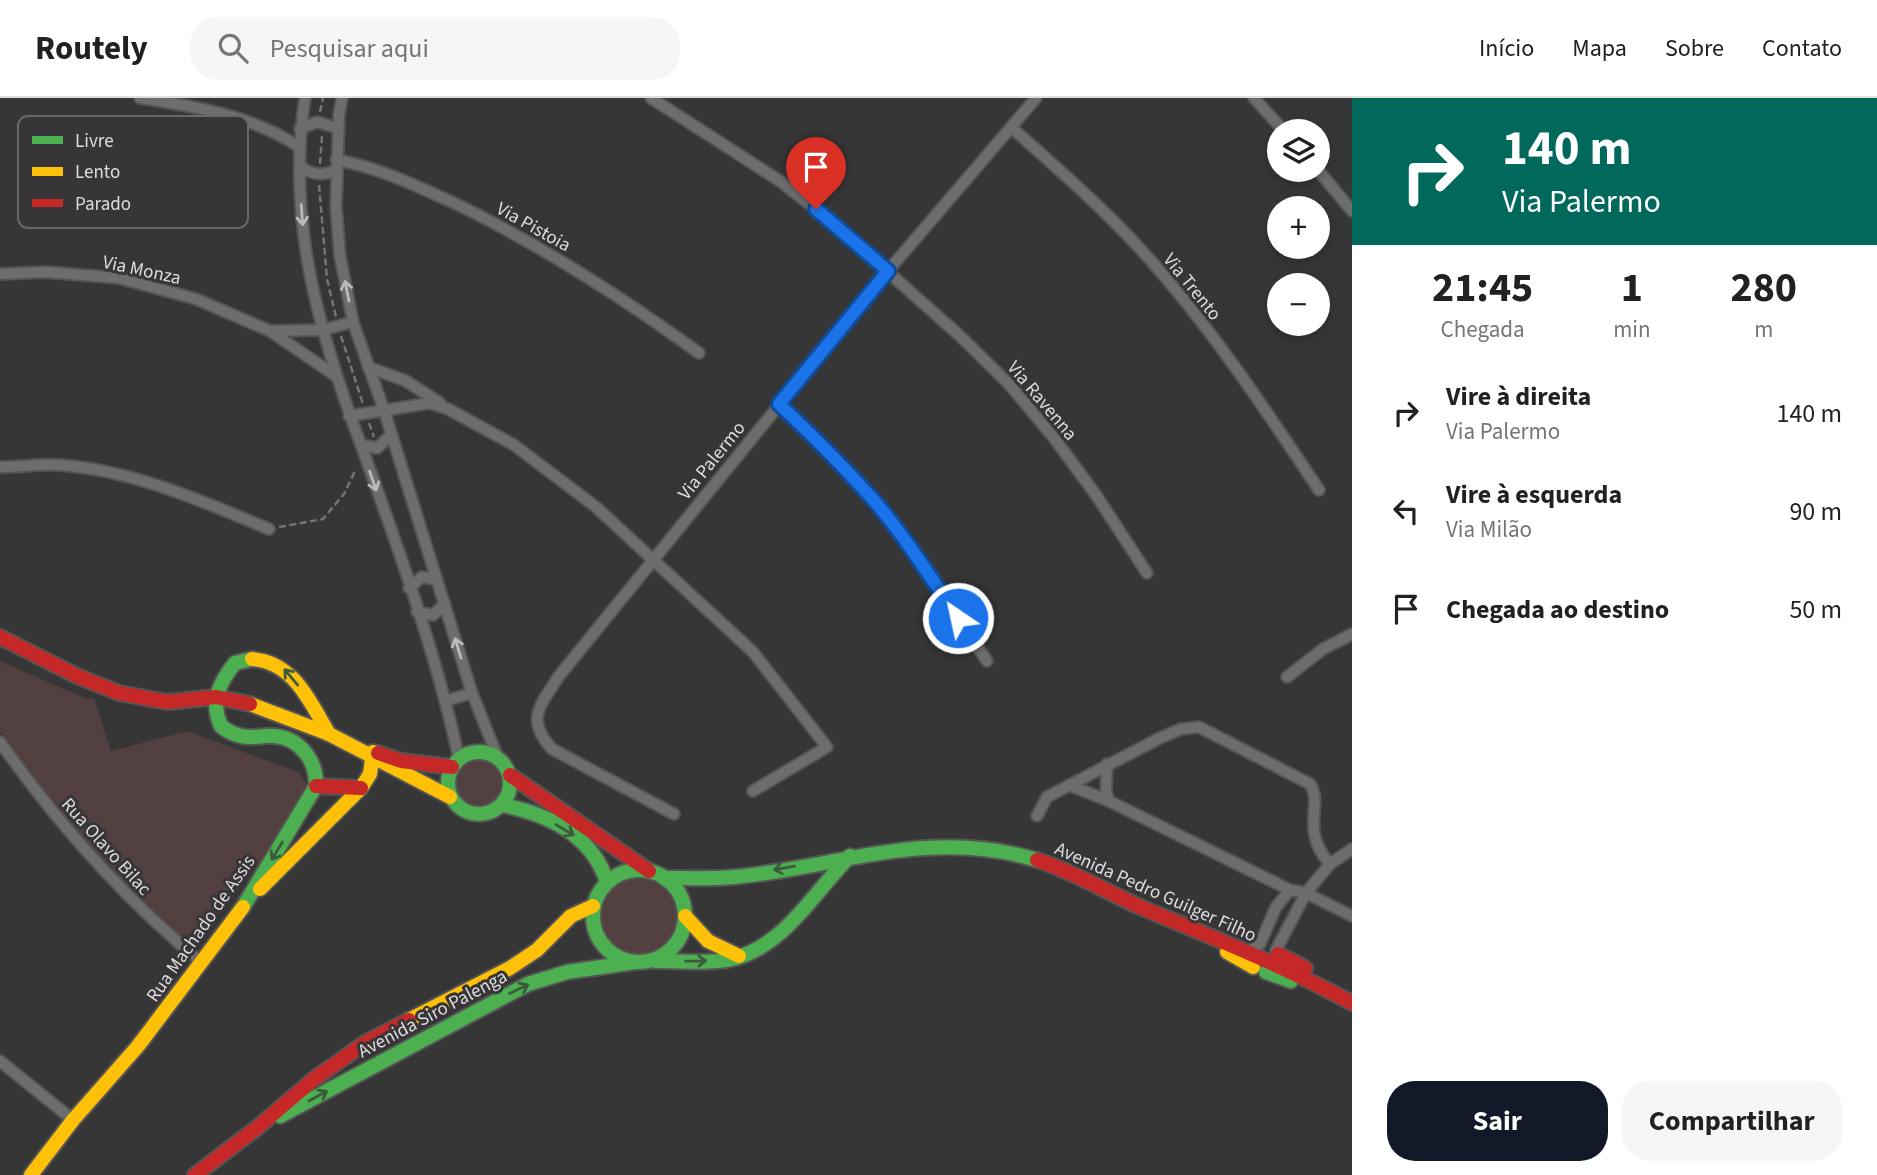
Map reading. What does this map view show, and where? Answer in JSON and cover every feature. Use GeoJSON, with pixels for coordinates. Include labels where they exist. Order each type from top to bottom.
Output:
{"type":"FeatureCollection","features":[{"type":"Feature","properties":{"kind":"main road"},"geometry":{"type":"LineString","coordinates":[[0,637],[77,676],[119,692],[167,702],[216,697],[263,707],[372,754],[450,797]]}},
{"type":"Feature","properties":{"kind":"main road"},"geometry":{"type":"LineString","coordinates":[[329,734],[296,682],[274,661],[257,658],[235,663],[220,682],[215,715],[226,730],[250,738],[283,738],[305,751],[317,775],[316,786],[361,788]]}},
{"type":"Feature","properties":{"kind":"main road"},"geometry":{"type":"LineString","coordinates":[[372,754],[401,761],[455,763],[478,751],[498,758],[510,775],[657,875],[679,895],[685,916],[695,931],[712,946],[741,956],[753,952],[775,935],[851,855]]}},
{"type":"Feature","properties":{"kind":"main road"},"geometry":{"type":"LineString","coordinates":[[246,902],[361,788],[370,774],[372,754]]}},
{"type":"Feature","properties":{"kind":"main road"},"geometry":{"type":"LineString","coordinates":[[455,763],[447,787],[450,797],[456,805],[474,814],[484,814],[502,805],[511,786],[510,775]]}},
{"type":"Feature","properties":{"kind":"main road","name":"Rua Machado de Assis"},"geometry":{"type":"LineString","coordinates":[[31,1175],[73,1120],[138,1046],[246,902],[316,786]]}},
{"type":"Feature","properties":{"kind":"main road"},"geometry":{"type":"LineString","coordinates":[[502,805],[537,814],[578,838],[601,859],[607,882],[593,906],[593,924],[598,938],[608,950],[621,958],[643,961],[664,954],[675,944],[682,931],[685,916]]}},
{"type":"Feature","properties":{"kind":"main road","name":"Avenida Pedro Guilger Filho"},"geometry":{"type":"LineString","coordinates":[[607,882],[620,874],[635,870],[657,875],[734,877],[851,855],[936,847],[1007,851],[1065,869],[1123,899],[1193,930]]}},
{"type":"Feature","properties":{"kind":"main road","name":"Avenida Siro Palenga"},"geometry":{"type":"LineString","coordinates":[[195,1175],[346,1056],[395,1026],[510,968],[537,950],[570,916],[593,906]]}},
{"type":"Feature","properties":{"kind":"main road"},"geometry":{"type":"LineString","coordinates":[[1193,930],[1206,929],[1342,997]]}},
{"type":"Feature","properties":{"kind":"main road"},"geometry":{"type":"LineString","coordinates":[[1193,930],[1324,979],[1342,997]]}},
{"type":"Feature","properties":{"kind":"main road","name":"Avenida Siro Palenga"},"geometry":{"type":"LineString","coordinates":[[257,1128],[528,984],[567,972],[643,961],[710,961],[741,956]]}},
{"type":"Feature","properties":{"kind":"main road"},"geometry":{"type":"LineString","coordinates":[[346,1056],[357,1074]]}},
{"type":"Feature","properties":{"kind":"street"},"geometry":{"type":"LineString","coordinates":[[140,98],[223,116]]}},
{"type":"Feature","properties":{"kind":"street"},"geometry":{"type":"LineString","coordinates":[[305,98],[299,147],[307,262],[336,376],[410,588],[445,701],[455,763]]}},
{"type":"Feature","properties":{"kind":"street"},"geometry":{"type":"LineString","coordinates":[[342,98],[337,164],[340,256],[353,322],[384,410],[472,692],[498,758]]}},
{"type":"Feature","properties":{"kind":"street","name":"Via Ravenna"},"geometry":{"type":"LineString","coordinates":[[651,98],[780,181],[888,271],[1009,384],[1096,495],[1147,573]]}},
{"type":"Feature","properties":{"kind":"street","name":"Via Palermo"},"geometry":{"type":"LineString","coordinates":[[674,814],[552,749],[540,736],[536,720],[540,706],[559,677],[779,404],[1036,98]]}},
{"type":"Feature","properties":{"kind":"street"},"geometry":{"type":"LineString","coordinates":[[1254,98],[1273,119]]}},
{"type":"Feature","properties":{"kind":"street"},"geometry":{"type":"LineString","coordinates":[[300,129],[317,122],[338,128]]}},
{"type":"Feature","properties":{"kind":"street"},"geometry":{"type":"LineString","coordinates":[[248,123],[299,147]]}},
{"type":"Feature","properties":{"kind":"street","name":"Via Trento"},"geometry":{"type":"LineString","coordinates":[[1012,128],[1077,185],[1144,254],[1228,357],[1319,490]]}},
{"type":"Feature","properties":{"kind":"street"},"geometry":{"type":"LineString","coordinates":[[300,166],[315,174],[324,175],[337,164]]}},
{"type":"Feature","properties":{"kind":"street","name":"Via Pistoia"},"geometry":{"type":"LineString","coordinates":[[337,164],[360,164],[405,181],[539,246],[624,299],[699,353]]}},
{"type":"Feature","properties":{"kind":"street"},"geometry":{"type":"LineString","coordinates":[[1328,182],[1352,211]]}},
{"type":"Feature","properties":{"kind":"street","name":"Via Monza"},"geometry":{"type":"LineString","coordinates":[[0,274],[46,272],[119,278],[196,299],[270,331],[336,376]]}},
{"type":"Feature","properties":{"kind":"street","name":"Via Monza"},"geometry":{"type":"LineString","coordinates":[[270,331],[323,330],[353,322]]}},
{"type":"Feature","properties":{"kind":"street"},"geometry":{"type":"LineString","coordinates":[[368,367],[406,381],[448,409],[514,445],[596,507],[752,652],[827,747],[753,791]]}},
{"type":"Feature","properties":{"kind":"street"},"geometry":{"type":"LineString","coordinates":[[349,416],[430,402],[448,409]]}},
{"type":"Feature","properties":{"kind":"street"},"geometry":{"type":"LineString","coordinates":[[779,404],[828,450],[878,506],[915,553],[987,661]]}},
{"type":"Feature","properties":{"kind":"street"},"geometry":{"type":"LineString","coordinates":[[361,445],[377,447],[390,436]]}},
{"type":"Feature","properties":{"kind":"street"},"geometry":{"type":"LineString","coordinates":[[0,467],[59,465],[142,481],[172,489],[270,528]]}},
{"type":"Feature","properties":{"kind":"street"},"geometry":{"type":"LineString","coordinates":[[410,588],[422,578],[437,580]]}},
{"type":"Feature","properties":{"kind":"street"},"geometry":{"type":"LineString","coordinates":[[417,612],[433,615],[445,604]]}},
{"type":"Feature","properties":{"kind":"street"},"geometry":{"type":"LineString","coordinates":[[1287,677],[1323,649],[1352,634]]}},
{"type":"Feature","properties":{"kind":"street"},"geometry":{"type":"LineString","coordinates":[[445,701],[472,692]]}},
{"type":"Feature","properties":{"kind":"street"},"geometry":{"type":"LineString","coordinates":[[1037,816],[1047,797],[1107,764],[1181,729],[1199,727],[1310,784],[1314,796],[1312,829],[1315,843],[1330,864]]}},
{"type":"Feature","properties":{"kind":"street","name":"Rua Olavo Bilac"},"geometry":{"type":"LineString","coordinates":[[0,742],[35,792],[104,873],[153,922],[201,962]]}},
{"type":"Feature","properties":{"kind":"street"},"geometry":{"type":"LineString","coordinates":[[1107,764],[1106,791],[1109,801]]}},
{"type":"Feature","properties":{"kind":"street"},"geometry":{"type":"LineString","coordinates":[[1069,785],[1109,801],[1290,890],[1306,892],[1352,916]]}},
{"type":"Feature","properties":{"kind":"street"},"geometry":{"type":"LineString","coordinates":[[1264,957],[1306,892],[1330,864],[1352,849]]}},
{"type":"Feature","properties":{"kind":"street"},"geometry":{"type":"LineString","coordinates":[[1264,957],[1276,907],[1290,890]]}},
{"type":"Feature","properties":{"kind":"street"},"geometry":{"type":"LineString","coordinates":[[0,1060],[73,1120]]}},
{"type":"Feature","properties":{"kind":"path"},"geometry":{"type":"LineString","coordinates":[[270,528],[323,519],[344,494],[353,473],[366,460]]}},
{"type":"Feature","properties":{"kind":"shaded area"},"geometry":{"type":"Polygon","coordinates":[[[0,661],[87,699],[94,698],[111,751],[187,731],[298,772],[302,777],[307,790],[301,811],[204,931],[192,936],[177,935],[93,853],[46,796],[0,731],[0,661]]]}},
{"type":"Feature","properties":{"kind":"shaded area"},"geometry":{"type":"Polygon","coordinates":[[[479,758],[497,765],[504,783],[497,801],[479,808],[461,801],[454,783],[461,765],[479,758]]]}},
{"type":"Feature","properties":{"kind":"shaded area"},"geometry":{"type":"Polygon","coordinates":[[[639,877],[654,880],[666,889],[675,901],[678,916],[675,931],[666,943],[654,952],[639,955],[624,952],[612,943],[603,931],[600,916],[603,901],[612,889],[624,880],[639,877]]]}},
{"type":"Feature","properties":{"kind":"traffic: fast"},"geometry":{"type":"LineString","coordinates":[[243,907],[316,786],[310,760],[292,741],[274,736],[241,736],[221,726],[216,709],[221,685],[235,663],[252,659]]}},
{"type":"Feature","properties":{"kind":"traffic: fast"},"geometry":{"type":"LineString","coordinates":[[473,752],[485,752],[497,757],[505,765],[510,783],[505,801],[497,809],[485,814],[473,814],[461,809],[453,801],[448,789],[448,777],[453,765],[461,757],[473,752]]}},
{"type":"Feature","properties":{"kind":"traffic: fast"},"geometry":{"type":"LineString","coordinates":[[502,805],[536,814],[566,829],[591,851],[607,882]]}},
{"type":"Feature","properties":{"kind":"traffic: fast"},"geometry":{"type":"LineString","coordinates":[[664,878],[734,877],[922,848],[959,847],[997,851],[1037,860]]}},
{"type":"Feature","properties":{"kind":"traffic: fast"},"geometry":{"type":"LineString","coordinates":[[656,961],[714,961],[751,953],[783,930],[850,856]]}},
{"type":"Feature","properties":{"kind":"traffic: fast"},"geometry":{"type":"LineString","coordinates":[[639,870],[656,874],[671,884],[681,899],[685,916],[681,933],[671,948],[656,958],[639,962],[622,958],[607,948],[597,933],[593,916],[597,899],[607,884],[622,874],[639,870]]}},
{"type":"Feature","properties":{"kind":"traffic: fast"},"geometry":{"type":"LineString","coordinates":[[280,1116],[528,984],[567,972],[636,962]]}},
{"type":"Feature","properties":{"kind":"traffic: fast"},"geometry":{"type":"LineString","coordinates":[[1266,972],[1291,981]]}},
{"type":"Feature","properties":{"kind":"traffic: slow"},"geometry":{"type":"LineString","coordinates":[[252,659],[279,667],[290,676],[307,697],[329,734]]}},
{"type":"Feature","properties":{"kind":"traffic: slow"},"geometry":{"type":"LineString","coordinates":[[250,704],[329,734],[450,797]]}},
{"type":"Feature","properties":{"kind":"traffic: slow"},"geometry":{"type":"LineString","coordinates":[[260,889],[361,788],[370,774],[373,752]]}},
{"type":"Feature","properties":{"kind":"traffic: slow"},"geometry":{"type":"LineString","coordinates":[[409,1020],[510,968],[537,950],[571,916],[593,906]]}},
{"type":"Feature","properties":{"kind":"traffic: slow"},"geometry":{"type":"LineString","coordinates":[[31,1175],[73,1120],[138,1046],[243,907]]}},
{"type":"Feature","properties":{"kind":"traffic: slow"},"geometry":{"type":"LineString","coordinates":[[685,916],[708,941],[739,956]]}},
{"type":"Feature","properties":{"kind":"traffic: slow"},"geometry":{"type":"LineString","coordinates":[[1227,952],[1253,967]]}},
{"type":"Feature","properties":{"kind":"traffic: jam"},"geometry":{"type":"LineString","coordinates":[[0,637],[77,676],[119,693],[167,702],[216,697],[250,704]]}},
{"type":"Feature","properties":{"kind":"traffic: jam"},"geometry":{"type":"LineString","coordinates":[[378,753],[401,761],[452,767]]}},
{"type":"Feature","properties":{"kind":"traffic: jam"},"geometry":{"type":"LineString","coordinates":[[510,775],[649,871]]}},
{"type":"Feature","properties":{"kind":"traffic: jam"},"geometry":{"type":"LineString","coordinates":[[316,786],[361,788]]}},
{"type":"Feature","properties":{"kind":"traffic: jam"},"geometry":{"type":"LineString","coordinates":[[1037,860],[1274,964],[1352,1003]]}},
{"type":"Feature","properties":{"kind":"traffic: jam"},"geometry":{"type":"LineString","coordinates":[[1278,954],[1305,968]]}},
{"type":"Feature","properties":{"kind":"traffic: jam"},"geometry":{"type":"LineString","coordinates":[[195,1175],[257,1128],[314,1079],[365,1043],[409,1020]]}},
{"type":"Feature","properties":{"kind":"route"},"geometry":{"type":"LineString","coordinates":[[816,209],[888,271],[779,404],[828,450],[878,506],[915,553],[958,618]]}}]}
